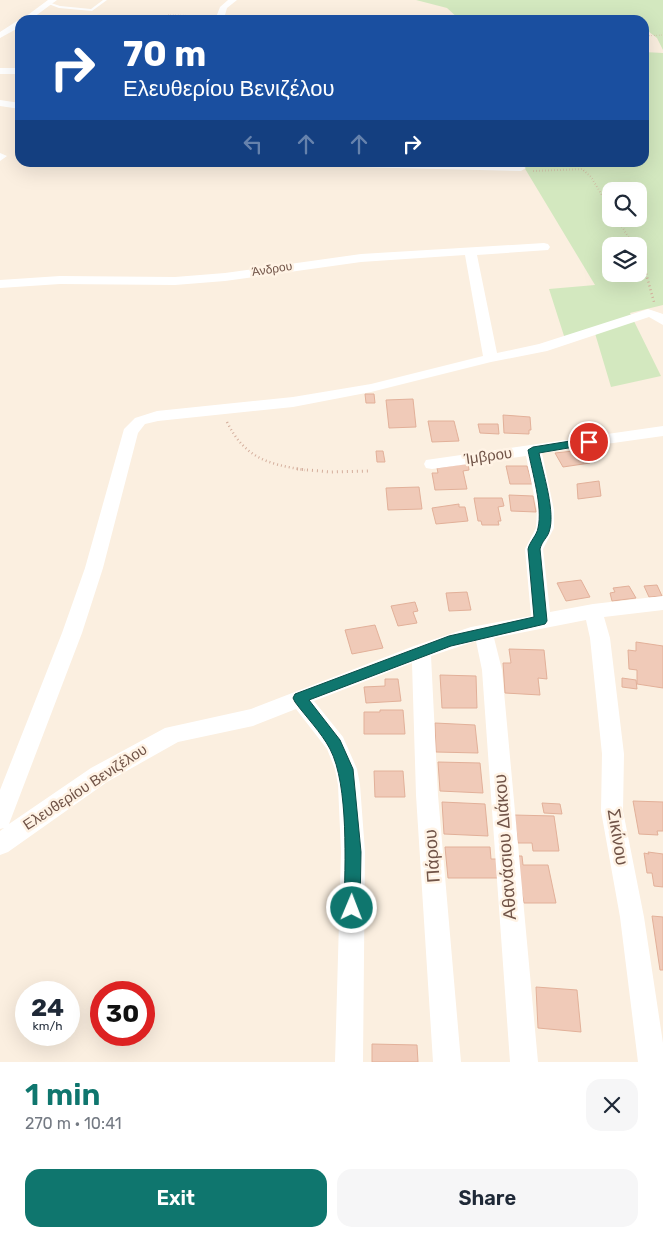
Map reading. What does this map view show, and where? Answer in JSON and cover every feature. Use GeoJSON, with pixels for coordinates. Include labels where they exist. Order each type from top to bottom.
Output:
{"type":"FeatureCollection","features":[{"type":"Feature","properties":{"kind":"street"},"geometry":{"type":"LineString","coordinates":[[221,15],[224,7],[233,0]]}},
{"type":"Feature","properties":{"kind":"street"},"geometry":{"type":"LineString","coordinates":[[32,15],[50,1]]}},
{"type":"Feature","properties":{"kind":"street"},"geometry":{"type":"LineString","coordinates":[[0,36],[15,27]]}},
{"type":"Feature","properties":{"kind":"street"},"geometry":{"type":"LineString","coordinates":[[0,71],[15,71]]}},
{"type":"Feature","properties":{"kind":"street"},"geometry":{"type":"LineString","coordinates":[[0,103],[15,105]]}},
{"type":"Feature","properties":{"kind":"street"},"geometry":{"type":"LineString","coordinates":[[480,167],[521,168]]}},
{"type":"Feature","properties":{"kind":"street","name":"Άνδρου"},"geometry":{"type":"LineString","coordinates":[[0,284],[60,280],[175,281],[361,258],[544,247]]}},
{"type":"Feature","properties":{"kind":"street"},"geometry":{"type":"LineString","coordinates":[[470,251],[491,358]]}},
{"type":"Feature","properties":{"kind":"street"},"geometry":{"type":"LineString","coordinates":[[0,818],[72,633],[113,503],[130,432],[140,421],[157,416],[294,402],[371,388],[491,358],[542,348],[656,317]]}},
{"type":"Feature","properties":{"kind":"street","name":"Ίμβρου"},"geometry":{"type":"LineString","coordinates":[[432,464],[663,431]]}},
{"type":"Feature","properties":{"kind":"street"},"geometry":{"type":"LineString","coordinates":[[533,450],[546,516],[544,532],[536,540],[534,549],[541,621]]}},
{"type":"Feature","properties":{"kind":"street","name":"Ελευθερίου Βενιζέλου"},"geometry":{"type":"LineString","coordinates":[[0,844],[99,775],[160,740],[178,732],[253,717],[421,651],[482,633],[593,611],[663,604]]}},
{"type":"Feature","properties":{"kind":"street","name":"Σικίνου"},"geometry":{"type":"LineString","coordinates":[[593,611],[600,638],[613,754],[612,811],[632,917],[652,1062]]}},
{"type":"Feature","properties":{"kind":"street","name":"Αθανάσιου Διάκου"},"geometry":{"type":"LineString","coordinates":[[482,633],[488,648],[493,697],[513,962],[524,1062]]}},
{"type":"Feature","properties":{"kind":"street","name":"Πάρου"},"geometry":{"type":"LineString","coordinates":[[421,651],[427,796],[447,1062]]}},
{"type":"Feature","properties":{"kind":"street"},"geometry":{"type":"LineString","coordinates":[[300,698],[335,744],[346,769],[353,852],[349,1062]]}},
{"type":"Feature","properties":{"kind":"lane"},"geometry":{"type":"LineString","coordinates":[[50,1],[59,8],[92,10],[105,0]]}},
{"type":"Feature","properties":{"kind":"path"},"geometry":{"type":"LineString","coordinates":[[649,36],[663,35]]}},
{"type":"Feature","properties":{"kind":"path"},"geometry":{"type":"LineString","coordinates":[[521,168],[532,172],[582,169],[591,177],[602,195]]}},
{"type":"Feature","properties":{"kind":"path"},"geometry":{"type":"LineString","coordinates":[[647,274],[655,300],[656,317]]}},
{"type":"Feature","properties":{"kind":"path"},"geometry":{"type":"LineString","coordinates":[[224,410],[228,425],[241,446],[262,458],[289,468],[323,473],[369,471]]}},
{"type":"Feature","properties":{"kind":"green space"},"geometry":{"type":"Polygon","coordinates":[[[416,0],[663,0],[663,50],[657,38],[649,32],[649,15],[455,15],[447,8],[416,0]]]}},
{"type":"Feature","properties":{"kind":"green space"},"geometry":{"type":"Polygon","coordinates":[[[649,52],[663,53],[663,305],[630,313],[661,376],[611,387],[594,330],[565,339],[549,289],[595,285],[524,167],[649,167],[649,52]]]}},
{"type":"Feature","properties":{"kind":"building"},"geometry":{"type":"Polygon","coordinates":[[[365,394],[374,394],[375,403],[366,403],[365,394]]]}},
{"type":"Feature","properties":{"kind":"building"},"geometry":{"type":"Polygon","coordinates":[[[413,399],[416,427],[389,428],[386,400],[413,399]]]}},
{"type":"Feature","properties":{"kind":"building"},"geometry":{"type":"Polygon","coordinates":[[[503,415],[530,417],[531,430],[529,430],[529,434],[504,433],[503,415]]]}},
{"type":"Feature","properties":{"kind":"building"},"geometry":{"type":"Polygon","coordinates":[[[428,421],[454,421],[459,441],[432,442],[428,421]]]}},
{"type":"Feature","properties":{"kind":"building"},"geometry":{"type":"Polygon","coordinates":[[[478,424],[498,424],[499,434],[480,433],[478,424]]]}},
{"type":"Feature","properties":{"kind":"building"},"geometry":{"type":"Polygon","coordinates":[[[582,450],[590,463],[563,467],[555,453],[582,450]]]}},
{"type":"Feature","properties":{"kind":"building"},"geometry":{"type":"Polygon","coordinates":[[[376,451],[383,451],[385,462],[377,462],[376,451]]]}},
{"type":"Feature","properties":{"kind":"building"},"geometry":{"type":"Polygon","coordinates":[[[468,463],[469,470],[463,471],[467,489],[435,490],[432,473],[438,473],[437,468],[468,463]]]}},
{"type":"Feature","properties":{"kind":"building"},"geometry":{"type":"Polygon","coordinates":[[[506,466],[527,466],[532,484],[510,484],[506,466]]]}},
{"type":"Feature","properties":{"kind":"building"},"geometry":{"type":"Polygon","coordinates":[[[599,481],[601,496],[578,499],[577,484],[599,481]]]}},
{"type":"Feature","properties":{"kind":"building"},"geometry":{"type":"Polygon","coordinates":[[[419,487],[422,509],[388,510],[386,488],[419,487]]]}},
{"type":"Feature","properties":{"kind":"building"},"geometry":{"type":"Polygon","coordinates":[[[509,495],[533,496],[536,512],[511,511],[509,495]]]}},
{"type":"Feature","properties":{"kind":"building"},"geometry":{"type":"Polygon","coordinates":[[[474,498],[502,498],[504,506],[498,507],[501,521],[498,521],[499,525],[482,525],[481,521],[478,521],[474,498]]]}},
{"type":"Feature","properties":{"kind":"building"},"geometry":{"type":"Polygon","coordinates":[[[459,504],[459,507],[465,507],[468,521],[436,524],[432,508],[459,504]]]}},
{"type":"Feature","properties":{"kind":"building"},"geometry":{"type":"Polygon","coordinates":[[[581,580],[590,597],[566,601],[557,583],[581,580]]]}},
{"type":"Feature","properties":{"kind":"building"},"geometry":{"type":"Polygon","coordinates":[[[657,585],[662,596],[649,597],[644,586],[657,585]]]}},
{"type":"Feature","properties":{"kind":"building"},"geometry":{"type":"Polygon","coordinates":[[[629,586],[636,598],[612,601],[610,593],[615,592],[613,588],[629,586]]]}},
{"type":"Feature","properties":{"kind":"building"},"geometry":{"type":"Polygon","coordinates":[[[467,592],[471,610],[449,611],[446,593],[467,592]]]}},
{"type":"Feature","properties":{"kind":"building"},"geometry":{"type":"Polygon","coordinates":[[[415,602],[418,611],[413,612],[417,623],[398,626],[391,606],[415,602]]]}},
{"type":"Feature","properties":{"kind":"building"},"geometry":{"type":"Polygon","coordinates":[[[375,625],[383,648],[352,654],[345,630],[375,625]]]}},
{"type":"Feature","properties":{"kind":"building"},"geometry":{"type":"Polygon","coordinates":[[[636,642],[663,646],[663,688],[637,684],[637,670],[629,669],[628,650],[636,651],[636,642]]]}},
{"type":"Feature","properties":{"kind":"building"},"geometry":{"type":"Polygon","coordinates":[[[509,649],[544,650],[547,679],[538,678],[540,695],[505,693],[503,663],[511,663],[509,649]]]}},
{"type":"Feature","properties":{"kind":"building"},"geometry":{"type":"Polygon","coordinates":[[[440,675],[476,676],[477,708],[442,708],[440,675]]]}},
{"type":"Feature","properties":{"kind":"building"},"geometry":{"type":"Polygon","coordinates":[[[622,678],[636,680],[637,689],[622,687],[622,678]]]}},
{"type":"Feature","properties":{"kind":"building"},"geometry":{"type":"Polygon","coordinates":[[[385,679],[398,679],[401,701],[366,703],[364,687],[385,686],[385,679]]]}},
{"type":"Feature","properties":{"kind":"building"},"geometry":{"type":"Polygon","coordinates":[[[380,710],[403,710],[405,734],[364,734],[364,712],[380,712],[380,710]]]}},
{"type":"Feature","properties":{"kind":"building"},"geometry":{"type":"Polygon","coordinates":[[[435,723],[475,725],[478,753],[436,752],[435,723]]]}},
{"type":"Feature","properties":{"kind":"building"},"geometry":{"type":"Polygon","coordinates":[[[438,762],[480,763],[483,793],[440,791],[438,762]]]}},
{"type":"Feature","properties":{"kind":"building"},"geometry":{"type":"Polygon","coordinates":[[[374,771],[403,771],[405,797],[375,797],[374,771]]]}},
{"type":"Feature","properties":{"kind":"building"},"geometry":{"type":"Polygon","coordinates":[[[633,801],[663,802],[663,831],[657,831],[658,835],[639,834],[633,801]]]}},
{"type":"Feature","properties":{"kind":"building"},"geometry":{"type":"Polygon","coordinates":[[[442,802],[485,804],[488,836],[444,834],[442,802]]]}},
{"type":"Feature","properties":{"kind":"building"},"geometry":{"type":"Polygon","coordinates":[[[542,803],[560,804],[562,814],[544,813],[542,803]]]}},
{"type":"Feature","properties":{"kind":"building"},"geometry":{"type":"Polygon","coordinates":[[[514,815],[554,816],[559,851],[533,851],[532,843],[518,843],[514,815]]]}},
{"type":"Feature","properties":{"kind":"building"},"geometry":{"type":"Polygon","coordinates":[[[445,847],[490,847],[491,859],[499,859],[502,878],[448,878],[445,847]]]}},
{"type":"Feature","properties":{"kind":"building"},"geometry":{"type":"Polygon","coordinates":[[[648,852],[663,854],[663,887],[654,886],[652,873],[647,873],[644,853],[649,854],[648,852]]]}},
{"type":"Feature","properties":{"kind":"building"},"geometry":{"type":"Polygon","coordinates":[[[509,856],[522,856],[523,865],[548,865],[556,903],[524,903],[509,856]]]}},
{"type":"Feature","properties":{"kind":"building"},"geometry":{"type":"Polygon","coordinates":[[[652,916],[663,917],[663,970],[660,970],[652,916]]]}},
{"type":"Feature","properties":{"kind":"building"},"geometry":{"type":"Polygon","coordinates":[[[536,987],[577,990],[581,1032],[538,1028],[536,987]]]}},
{"type":"Feature","properties":{"kind":"building"},"geometry":{"type":"Polygon","coordinates":[[[372,1044],[417,1045],[418,1062],[372,1062],[372,1044]]]}},
{"type":"Feature","properties":{"kind":"route"},"geometry":{"type":"LineString","coordinates":[[352,908],[353,852],[346,769],[335,744],[300,698],[374,668],[449,641],[541,621],[534,549],[536,540],[544,532],[546,516],[533,450],[589,442]]}}]}
